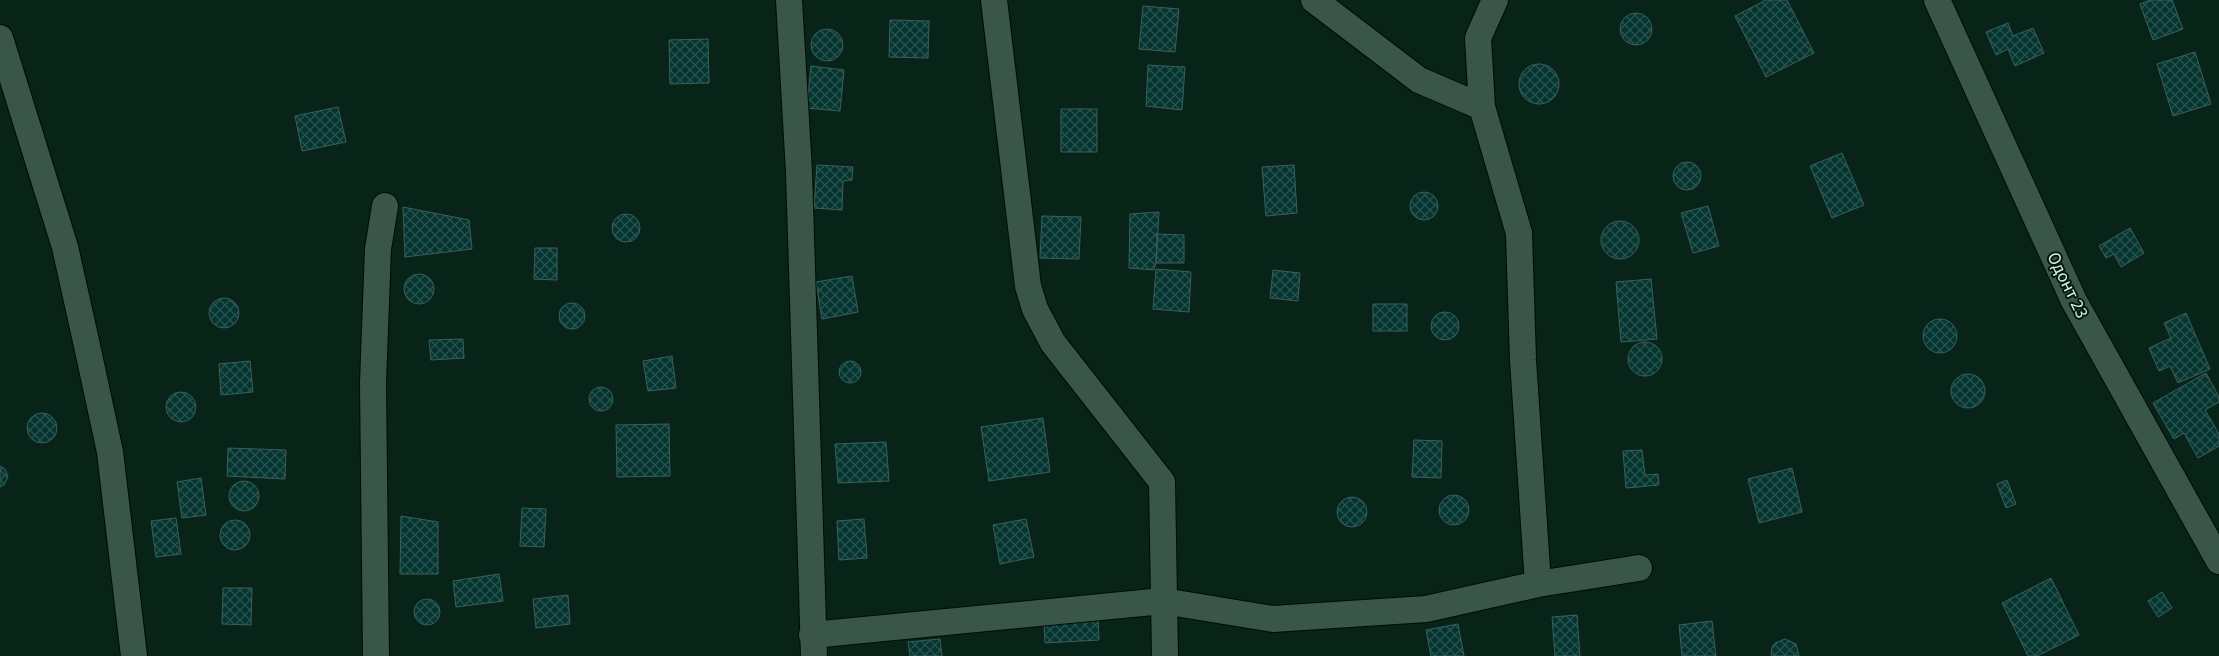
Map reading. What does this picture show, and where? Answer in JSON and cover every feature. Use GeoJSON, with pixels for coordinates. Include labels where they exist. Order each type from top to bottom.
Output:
{"type":"FeatureCollection","features":[{"type":"Feature","properties":{"kind":"street"},"geometry":{"type":"LineString","coordinates":[[789,0],[799,172],[813,645],[1163,601],[1273,619],[1426,609],[1538,584],[1639,568]]}},
{"type":"Feature","properties":{"kind":"street"},"geometry":{"type":"LineString","coordinates":[[994,0],[1028,286],[1035,309],[1053,344],[1162,482],[1165,656]]}},
{"type":"Feature","properties":{"kind":"street"},"geometry":{"type":"LineString","coordinates":[[1314,0],[1419,80],[1482,107]]}},
{"type":"Feature","properties":{"kind":"street"},"geometry":{"type":"LineString","coordinates":[[1495,0],[1478,38],[1482,107],[1518,233],[1523,360],[1538,584]]}},
{"type":"Feature","properties":{"kind":"street","name":"Одонт 23"},"geometry":{"type":"LineString","coordinates":[[1937,0],[2074,302],[2219,561]]}},
{"type":"Feature","properties":{"kind":"street"},"geometry":{"type":"LineString","coordinates":[[0,38],[65,248],[86,341],[110,452],[134,656]]}},
{"type":"Feature","properties":{"kind":"street"},"geometry":{"type":"LineString","coordinates":[[376,656],[373,383],[378,249],[385,206]]}},
{"type":"Feature","properties":{"kind":"building"},"geometry":{"type":"Polygon","coordinates":[[[1766,0],[1787,0],[1814,53],[1766,77],[1735,16],[1766,0]]]}},
{"type":"Feature","properties":{"kind":"building"},"geometry":{"type":"Polygon","coordinates":[[[2150,0],[2172,0],[2183,29],[2153,40],[2140,4],[2150,0]]]}},
{"type":"Feature","properties":{"kind":"building"},"geometry":{"type":"Polygon","coordinates":[[[1143,6],[1179,9],[1175,52],[1139,49],[1143,6]]]}},
{"type":"Feature","properties":{"kind":"building"},"geometry":{"type":"Polygon","coordinates":[[[1636,13],[1648,17],[1652,29],[1648,41],[1636,45],[1624,41],[1620,29],[1624,17],[1636,13]]]}},
{"type":"Feature","properties":{"kind":"building"},"geometry":{"type":"Polygon","coordinates":[[[890,20],[929,21],[928,58],[889,57],[890,20]]]}},
{"type":"Feature","properties":{"kind":"building"},"geometry":{"type":"Polygon","coordinates":[[[2008,23],[2013,36],[2033,28],[2044,53],[2015,66],[2008,49],[1996,55],[1986,32],[2008,23]]]}},
{"type":"Feature","properties":{"kind":"building"},"geometry":{"type":"Polygon","coordinates":[[[827,29],[833,30],[838,34],[842,39],[842,51],[838,56],[833,60],[827,61],[821,60],[816,56],[812,51],[811,45],[812,39],[816,34],[821,30],[827,29]]]}},
{"type":"Feature","properties":{"kind":"building"},"geometry":{"type":"Polygon","coordinates":[[[708,39],[709,83],[670,84],[669,40],[708,39]]]}},
{"type":"Feature","properties":{"kind":"building"},"geometry":{"type":"Polygon","coordinates":[[[2195,52],[2211,104],[2173,116],[2157,64],[2195,52]]]}},
{"type":"Feature","properties":{"kind":"building"},"geometry":{"type":"Polygon","coordinates":[[[1543,64],[1550,67],[1556,73],[1559,84],[1558,92],[1550,101],[1543,104],[1535,104],[1528,101],[1520,92],[1519,80],[1522,73],[1531,65],[1543,64]]]}},
{"type":"Feature","properties":{"kind":"building"},"geometry":{"type":"Polygon","coordinates":[[[1148,65],[1185,67],[1182,110],[1146,106],[1148,65]]]}},
{"type":"Feature","properties":{"kind":"building"},"geometry":{"type":"Polygon","coordinates":[[[811,66],[844,70],[840,111],[807,108],[811,66]]]}},
{"type":"Feature","properties":{"kind":"building"},"geometry":{"type":"Polygon","coordinates":[[[338,107],[346,142],[302,151],[295,116],[338,107]]]}},
{"type":"Feature","properties":{"kind":"building"},"geometry":{"type":"Polygon","coordinates":[[[1061,109],[1097,109],[1097,152],[1061,152],[1061,109]]]}},
{"type":"Feature","properties":{"kind":"building"},"geometry":{"type":"Polygon","coordinates":[[[1842,153],[1864,205],[1832,218],[1810,166],[1842,153]]]}},
{"type":"Feature","properties":{"kind":"building"},"geometry":{"type":"Polygon","coordinates":[[[1687,162],[1697,166],[1701,176],[1697,186],[1687,190],[1677,186],[1673,176],[1677,166],[1687,162]]]}},
{"type":"Feature","properties":{"kind":"building"},"geometry":{"type":"Polygon","coordinates":[[[817,165],[853,167],[852,180],[843,181],[842,210],[814,208],[817,165]]]}},
{"type":"Feature","properties":{"kind":"building"},"geometry":{"type":"Polygon","coordinates":[[[1294,165],[1297,213],[1266,216],[1262,167],[1294,165]]]}},
{"type":"Feature","properties":{"kind":"building"},"geometry":{"type":"Polygon","coordinates":[[[1424,192],[1434,196],[1438,206],[1434,216],[1424,220],[1414,216],[1410,206],[1414,196],[1424,192]]]}},
{"type":"Feature","properties":{"kind":"building"},"geometry":{"type":"Polygon","coordinates":[[[1708,206],[1719,246],[1693,253],[1681,213],[1708,206]]]}},
{"type":"Feature","properties":{"kind":"building"},"geometry":{"type":"Polygon","coordinates":[[[403,207],[469,220],[472,249],[405,257],[403,207]]]}},
{"type":"Feature","properties":{"kind":"building"},"geometry":{"type":"Polygon","coordinates":[[[1159,212],[1154,270],[1129,268],[1130,214],[1159,212]]]}},
{"type":"Feature","properties":{"kind":"building"},"geometry":{"type":"Polygon","coordinates":[[[626,214],[636,218],[640,228],[636,238],[626,242],[616,238],[612,228],[616,218],[626,214]]]}},
{"type":"Feature","properties":{"kind":"building"},"geometry":{"type":"Polygon","coordinates":[[[1042,216],[1081,217],[1079,259],[1040,258],[1042,216]]]}},
{"type":"Feature","properties":{"kind":"building"},"geometry":{"type":"Polygon","coordinates":[[[1620,221],[1633,227],[1639,240],[1633,253],[1620,259],[1607,253],[1601,240],[1607,227],[1620,221]]]}},
{"type":"Feature","properties":{"kind":"building"},"geometry":{"type":"Polygon","coordinates":[[[2130,228],[2144,253],[2121,267],[2114,254],[2106,258],[2099,246],[2130,228]]]}},
{"type":"Feature","properties":{"kind":"building"},"geometry":{"type":"Polygon","coordinates":[[[1157,234],[1184,235],[1184,263],[1156,263],[1157,234]]]}},
{"type":"Feature","properties":{"kind":"building"},"geometry":{"type":"Polygon","coordinates":[[[535,248],[557,248],[557,280],[534,279],[535,248]]]}},
{"type":"Feature","properties":{"kind":"building"},"geometry":{"type":"Polygon","coordinates":[[[1156,269],[1191,272],[1189,312],[1153,309],[1156,269]]]}},
{"type":"Feature","properties":{"kind":"building"},"geometry":{"type":"Polygon","coordinates":[[[1273,270],[1300,273],[1298,301],[1270,298],[1273,270]]]}},
{"type":"Feature","properties":{"kind":"building"},"geometry":{"type":"Polygon","coordinates":[[[419,274],[429,279],[434,289],[429,299],[419,304],[409,299],[404,289],[409,279],[419,274]]]}},
{"type":"Feature","properties":{"kind":"building"},"geometry":{"type":"Polygon","coordinates":[[[852,276],[858,312],[822,319],[816,282],[852,276]]]}},
{"type":"Feature","properties":{"kind":"building"},"geometry":{"type":"Polygon","coordinates":[[[1651,279],[1657,339],[1621,342],[1616,282],[1651,279]]]}},
{"type":"Feature","properties":{"kind":"building"},"geometry":{"type":"Polygon","coordinates":[[[224,298],[234,303],[239,313],[234,323],[224,328],[214,323],[209,313],[214,303],[224,298]]]}},
{"type":"Feature","properties":{"kind":"building"},"geometry":{"type":"Polygon","coordinates":[[[572,303],[581,307],[585,316],[581,325],[572,329],[563,325],[559,316],[563,307],[572,303]]]}},
{"type":"Feature","properties":{"kind":"building"},"geometry":{"type":"Polygon","coordinates":[[[1373,304],[1407,304],[1407,331],[1373,331],[1373,304]]]}},
{"type":"Feature","properties":{"kind":"building"},"geometry":{"type":"Polygon","coordinates":[[[1445,312],[1455,316],[1459,326],[1455,336],[1445,340],[1435,336],[1431,326],[1435,316],[1445,312]]]}},
{"type":"Feature","properties":{"kind":"building"},"geometry":{"type":"Polygon","coordinates":[[[2186,313],[2210,369],[2178,383],[2170,366],[2159,371],[2149,348],[2171,338],[2164,323],[2186,313]]]}},
{"type":"Feature","properties":{"kind":"building"},"geometry":{"type":"Polygon","coordinates":[[[1940,319],[1947,320],[1952,324],[1956,329],[1956,343],[1952,348],[1947,352],[1940,353],[1933,352],[1928,348],[1924,343],[1923,336],[1924,329],[1928,324],[1933,320],[1940,319]]]}},
{"type":"Feature","properties":{"kind":"building"},"geometry":{"type":"Polygon","coordinates":[[[463,339],[464,358],[431,360],[429,340],[463,339]]]}},
{"type":"Feature","properties":{"kind":"building"},"geometry":{"type":"Polygon","coordinates":[[[1645,342],[1657,347],[1662,359],[1657,371],[1645,376],[1633,371],[1628,359],[1633,347],[1645,342]]]}},
{"type":"Feature","properties":{"kind":"building"},"geometry":{"type":"Polygon","coordinates":[[[672,356],[676,388],[648,391],[643,361],[672,356]]]}},
{"type":"Feature","properties":{"kind":"building"},"geometry":{"type":"Polygon","coordinates":[[[250,361],[253,392],[221,395],[219,364],[250,361]]]}},
{"type":"Feature","properties":{"kind":"building"},"geometry":{"type":"Polygon","coordinates":[[[850,361],[858,364],[861,372],[858,380],[850,383],[842,380],[839,372],[842,364],[850,361]]]}},
{"type":"Feature","properties":{"kind":"building"},"geometry":{"type":"Polygon","coordinates":[[[2206,373],[2219,397],[2219,402],[2205,410],[2219,434],[2219,446],[2198,458],[2184,433],[2174,439],[2153,403],[2206,373]]]}},
{"type":"Feature","properties":{"kind":"building"},"geometry":{"type":"Polygon","coordinates":[[[1968,374],[1980,379],[1985,391],[1980,403],[1968,408],[1956,403],[1951,391],[1956,379],[1968,374]]]}},
{"type":"Feature","properties":{"kind":"building"},"geometry":{"type":"Polygon","coordinates":[[[601,387],[610,390],[613,399],[610,408],[601,411],[592,408],[589,399],[592,390],[601,387]]]}},
{"type":"Feature","properties":{"kind":"building"},"geometry":{"type":"Polygon","coordinates":[[[181,392],[192,396],[196,407],[192,418],[181,422],[170,418],[166,407],[170,396],[181,392]]]}},
{"type":"Feature","properties":{"kind":"building"},"geometry":{"type":"Polygon","coordinates":[[[42,413],[53,417],[57,428],[53,439],[42,443],[31,439],[27,428],[31,417],[42,413]]]}},
{"type":"Feature","properties":{"kind":"building"},"geometry":{"type":"Polygon","coordinates":[[[1043,418],[1050,472],[989,481],[981,427],[1043,418]]]}},
{"type":"Feature","properties":{"kind":"building"},"geometry":{"type":"Polygon","coordinates":[[[669,424],[670,476],[617,477],[616,425],[669,424]]]}},
{"type":"Feature","properties":{"kind":"building"},"geometry":{"type":"Polygon","coordinates":[[[1414,440],[1442,441],[1441,478],[1412,477],[1414,440]]]}},
{"type":"Feature","properties":{"kind":"building"},"geometry":{"type":"Polygon","coordinates":[[[886,442],[889,481],[838,483],[835,444],[886,442]]]}},
{"type":"Feature","properties":{"kind":"building"},"geometry":{"type":"Polygon","coordinates":[[[228,448],[286,450],[285,479],[227,476],[228,448]]]}},
{"type":"Feature","properties":{"kind":"building"},"geometry":{"type":"Polygon","coordinates":[[[1642,450],[1645,475],[1658,474],[1659,485],[1626,488],[1623,451],[1642,450]]]}},
{"type":"Feature","properties":{"kind":"building"},"geometry":{"type":"Polygon","coordinates":[[[0,466],[5,469],[8,477],[4,485],[0,487],[0,466]]]}},
{"type":"Feature","properties":{"kind":"building"},"geometry":{"type":"Polygon","coordinates":[[[1792,468],[1802,512],[1759,523],[1748,479],[1792,468]]]}},
{"type":"Feature","properties":{"kind":"building"},"geometry":{"type":"Polygon","coordinates":[[[201,478],[206,515],[182,518],[177,482],[201,478]]]}},
{"type":"Feature","properties":{"kind":"building"},"geometry":{"type":"Polygon","coordinates":[[[2007,480],[2016,504],[2006,508],[1997,484],[2007,480]]]}},
{"type":"Feature","properties":{"kind":"building"},"geometry":{"type":"Polygon","coordinates":[[[244,481],[255,485],[259,496],[255,507],[244,511],[233,507],[229,496],[233,485],[244,481]]]}},
{"type":"Feature","properties":{"kind":"building"},"geometry":{"type":"Polygon","coordinates":[[[1454,495],[1465,499],[1469,510],[1465,521],[1454,525],[1443,521],[1439,510],[1443,499],[1454,495]]]}},
{"type":"Feature","properties":{"kind":"building"},"geometry":{"type":"Polygon","coordinates":[[[1352,497],[1358,498],[1366,506],[1366,518],[1358,526],[1352,527],[1346,526],[1338,518],[1337,512],[1338,506],[1346,498],[1352,497]]]}},
{"type":"Feature","properties":{"kind":"building"},"geometry":{"type":"Polygon","coordinates":[[[522,508],[546,509],[544,547],[520,546],[522,508]]]}},
{"type":"Feature","properties":{"kind":"building"},"geometry":{"type":"Polygon","coordinates":[[[401,516],[438,522],[438,574],[400,574],[401,516]]]}},
{"type":"Feature","properties":{"kind":"building"},"geometry":{"type":"Polygon","coordinates":[[[176,518],[181,554],[156,557],[151,521],[176,518]]]}},
{"type":"Feature","properties":{"kind":"building"},"geometry":{"type":"Polygon","coordinates":[[[864,519],[867,558],[839,560],[837,521],[864,519]]]}},
{"type":"Feature","properties":{"kind":"building"},"geometry":{"type":"Polygon","coordinates":[[[1026,519],[1034,557],[1000,564],[993,525],[1026,519]]]}},
{"type":"Feature","properties":{"kind":"building"},"geometry":{"type":"Polygon","coordinates":[[[235,520],[246,524],[250,535],[246,546],[235,550],[224,546],[220,535],[224,524],[235,520]]]}},
{"type":"Feature","properties":{"kind":"building"},"geometry":{"type":"Polygon","coordinates":[[[499,574],[503,601],[456,607],[453,581],[499,574]]]}},
{"type":"Feature","properties":{"kind":"building"},"geometry":{"type":"Polygon","coordinates":[[[2051,578],[2079,635],[2037,656],[2028,656],[2002,603],[2051,578]]]}},
{"type":"Feature","properties":{"kind":"building"},"geometry":{"type":"Polygon","coordinates":[[[223,588],[252,588],[251,625],[222,624],[223,588]]]}},
{"type":"Feature","properties":{"kind":"building"},"geometry":{"type":"Polygon","coordinates":[[[2162,592],[2172,608],[2158,617],[2148,601],[2162,592]]]}},
{"type":"Feature","properties":{"kind":"building"},"geometry":{"type":"Polygon","coordinates":[[[568,595],[570,624],[536,628],[533,599],[568,595]]]}},
{"type":"Feature","properties":{"kind":"building"},"geometry":{"type":"Polygon","coordinates":[[[427,599],[436,603],[440,612],[436,621],[427,625],[418,621],[414,612],[418,603],[427,599]]]}},
{"type":"Feature","properties":{"kind":"building"},"geometry":{"type":"Polygon","coordinates":[[[1577,615],[1580,656],[1555,656],[1552,617],[1577,615]]]}},
{"type":"Feature","properties":{"kind":"building"},"geometry":{"type":"Polygon","coordinates":[[[1098,618],[1099,640],[1045,643],[1044,621],[1098,618]]]}},
{"type":"Feature","properties":{"kind":"building"},"geometry":{"type":"Polygon","coordinates":[[[1712,621],[1716,656],[1682,656],[1679,625],[1712,621]]]}},
{"type":"Feature","properties":{"kind":"building"},"geometry":{"type":"Polygon","coordinates":[[[1458,624],[1464,656],[1431,656],[1426,630],[1458,624]]]}},
{"type":"Feature","properties":{"kind":"building"},"geometry":{"type":"Polygon","coordinates":[[[940,639],[942,656],[910,656],[908,642],[940,639]]]}},
{"type":"Feature","properties":{"kind":"building"},"geometry":{"type":"Polygon","coordinates":[[[1785,639],[1796,644],[1799,656],[1771,656],[1772,647],[1775,643],[1785,639]]]}}]}
